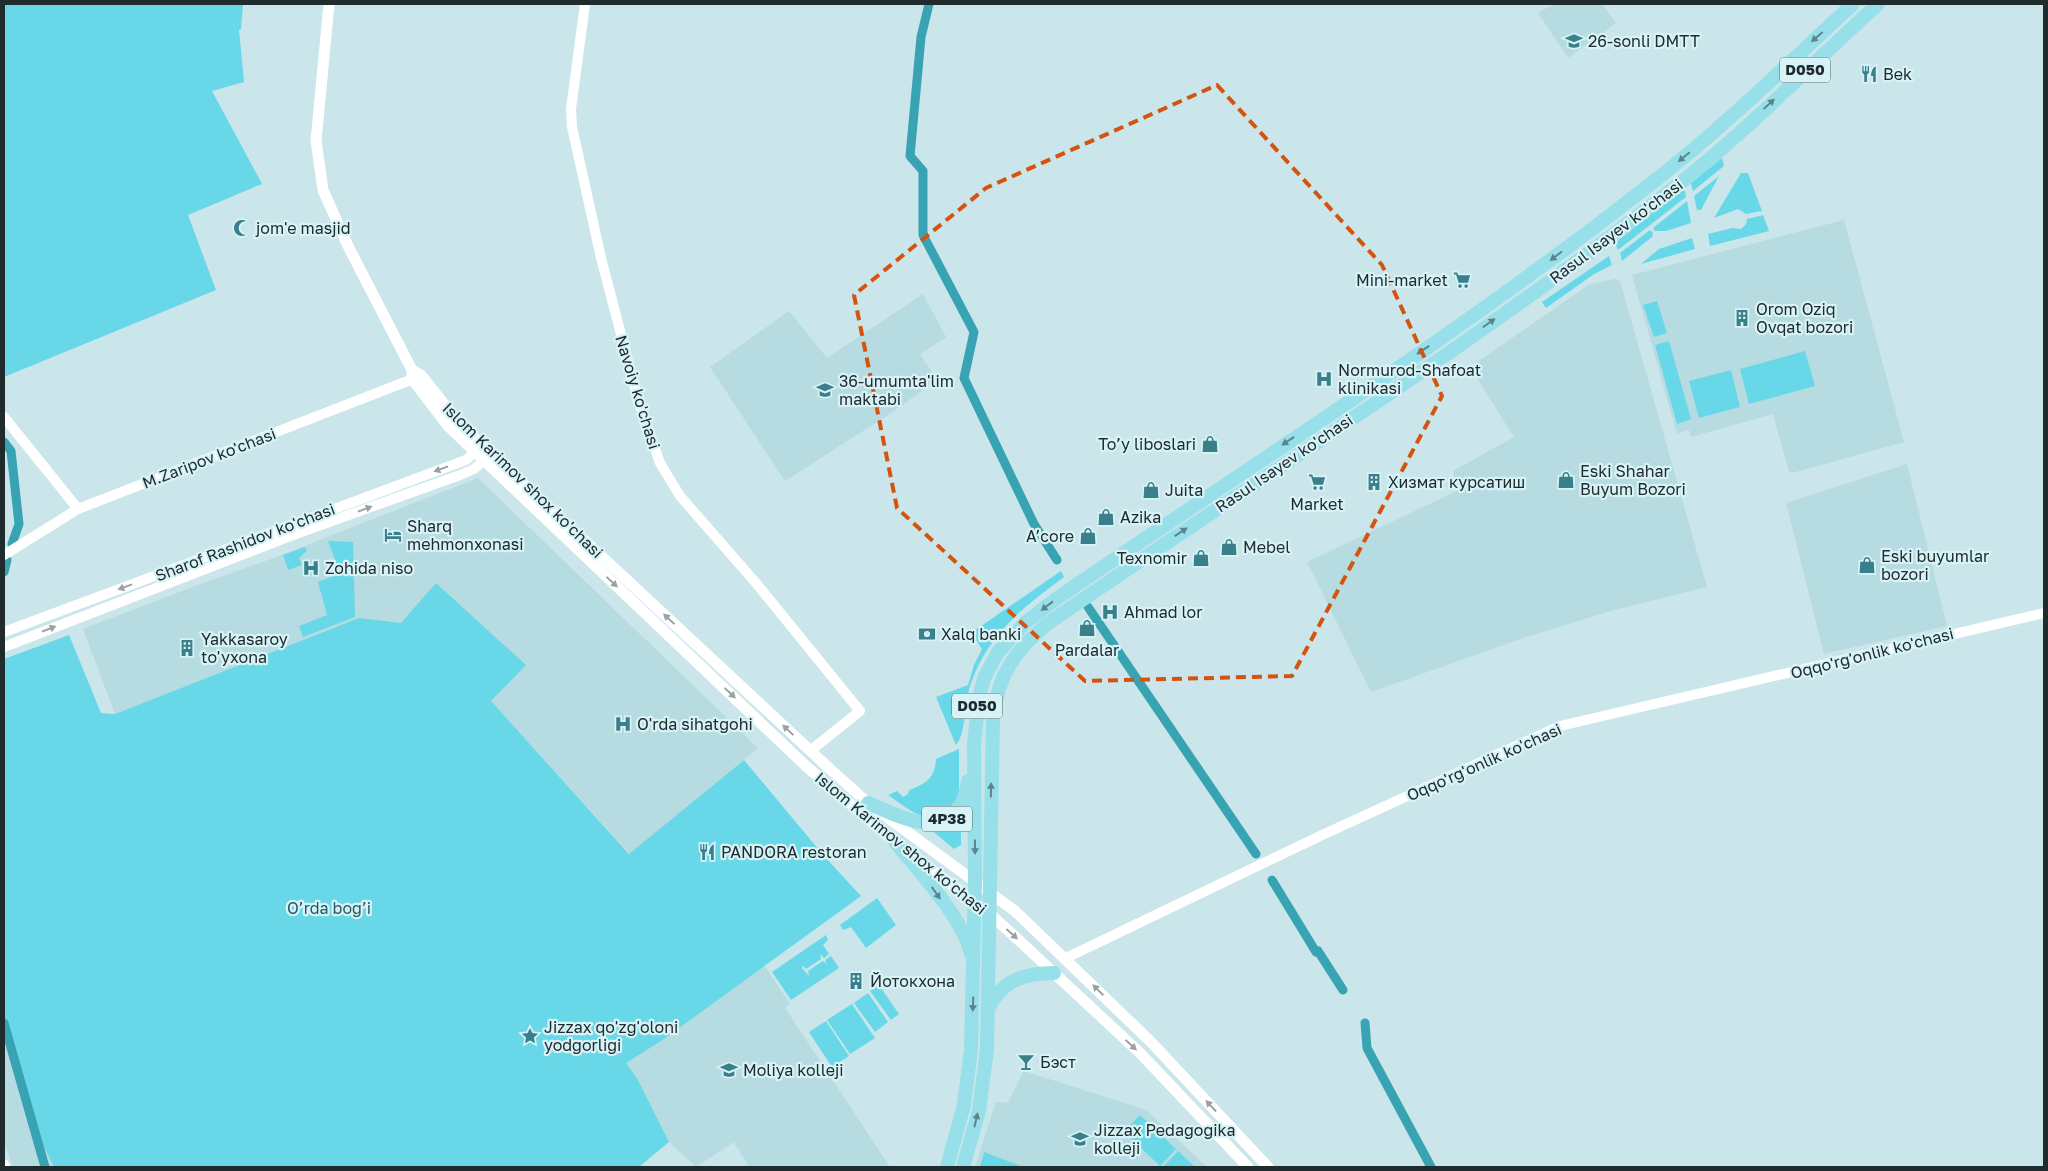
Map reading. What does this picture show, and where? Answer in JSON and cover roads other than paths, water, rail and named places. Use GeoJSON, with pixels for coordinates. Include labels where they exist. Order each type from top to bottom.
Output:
{"type":"FeatureCollection","features":[{"type":"Feature","properties":{"kind":"main road","name":"Islom Karimov shox ko'chasi"},"geometry":{"type":"LineString","coordinates":[[329,4],[316,141],[323,190],[348,246],[415,375],[454,418],[480,456],[806,766],[895,842],[988,913],[1140,1053],[1248,1167]]}},
{"type":"Feature","properties":{"kind":"main road","name":"Rasul Isayev ko'chasi"},"geometry":{"type":"LineString","coordinates":[[975,881],[975,719],[984,678],[998,652],[1026,622],[1071,588],[1502,296],[1605,219],[1695,148],[1853,4]]}},
{"type":"Feature","properties":{"kind":"main road","name":"Rasul Isayev ko'chasi"},"geometry":{"type":"LineString","coordinates":[[990,891],[992,717],[1000,681],[1022,646],[1047,624],[1434,361],[1606,240],[1710,159],[1878,4]]}},
{"type":"Feature","properties":{"kind":"main road","name":"Islom Karimov shox ko'chasi"},"geometry":{"type":"LineString","coordinates":[[480,456],[868,803],[990,891],[1066,958],[1151,1042],[1268,1167]]}},
{"type":"Feature","properties":{"kind":"main road","name":"4P38"},"geometry":{"type":"LineString","coordinates":[[868,803],[916,822],[934,824],[949,818],[962,807],[964,802],[974,744]]}},
{"type":"Feature","properties":{"kind":"main road"},"geometry":{"type":"LineString","coordinates":[[841,797],[852,788]]}},
{"type":"Feature","properties":{"kind":"main road"},"geometry":{"type":"LineString","coordinates":[[895,842],[929,883],[959,928],[969,949],[974,970]]}},
{"type":"Feature","properties":{"kind":"main road","name":"D050"},"geometry":{"type":"LineString","coordinates":[[947,1167],[960,1124],[969,1080],[974,970],[975,881]]}},
{"type":"Feature","properties":{"kind":"main road","name":"D050"},"geometry":{"type":"LineString","coordinates":[[963,1167],[979,1111],[985,1074],[989,1008],[988,913],[990,891]]}},
{"type":"Feature","properties":{"kind":"main road"},"geometry":{"type":"LineString","coordinates":[[989,1008],[998,994],[1020,976],[1035,973],[1054,973]]}},
{"type":"Feature","properties":{"kind":"street","name":"Navoiy ko'chasi"},"geometry":{"type":"LineString","coordinates":[[585,4],[571,109],[572,127],[601,258],[639,403],[660,463],[680,496],[756,583],[860,710],[810,751]]}},
{"type":"Feature","properties":{"kind":"street","name":"M.Zaripov ko'chasi"},"geometry":{"type":"LineString","coordinates":[[4,555],[78,509],[415,375]]}},
{"type":"Feature","properties":{"kind":"street"},"geometry":{"type":"LineString","coordinates":[[4,417],[78,509]]}},
{"type":"Feature","properties":{"kind":"street","name":"Sharof Rashidov ko'chasi"},"geometry":{"type":"LineString","coordinates":[[4,632],[480,456]]}},
{"type":"Feature","properties":{"kind":"street"},"geometry":{"type":"LineString","coordinates":[[4,647],[480,456]]}},
{"type":"Feature","properties":{"kind":"street"},"geometry":{"type":"LineString","coordinates":[[64,609],[68,622]]}},
{"type":"Feature","properties":{"kind":"street","name":"Oqqo'rg'onlik ko'chasi"},"geometry":{"type":"LineString","coordinates":[[1066,958],[1311,840],[1560,726],[2044,613]]}},
{"type":"Feature","properties":{"kind":"waterway"},"geometry":{"type":"LineString","coordinates":[[929,4],[921,37],[910,156],[923,171],[923,235],[974,332],[964,378],[1034,524],[1057,560]]}},
{"type":"Feature","properties":{"kind":"waterway"},"geometry":{"type":"LineString","coordinates":[[4,442],[11,451],[19,524],[12,544]]}},
{"type":"Feature","properties":{"kind":"waterway"},"geometry":{"type":"LineString","coordinates":[[4,572],[7,560]]}},
{"type":"Feature","properties":{"kind":"waterway"},"geometry":{"type":"LineString","coordinates":[[1088,607],[1256,854]]}},
{"type":"Feature","properties":{"kind":"waterway"},"geometry":{"type":"LineString","coordinates":[[1272,880],[1316,952],[1318,951],[1343,990]]}},
{"type":"Feature","properties":{"kind":"waterway"},"geometry":{"type":"LineString","coordinates":[[4,1023],[45,1167]]}},
{"type":"Feature","properties":{"kind":"waterway"},"geometry":{"type":"LineString","coordinates":[[1365,1023],[1367,1048],[1431,1167]]}},
{"type":"Feature","properties":{"kind":"place","name":"26-sonli DMTT"},"geometry":{"type":"Point","coordinates":[1574,41]}},
{"type":"Feature","properties":{"kind":"place","name":"Bek"},"geometry":{"type":"Point","coordinates":[1869,74]}},
{"type":"Feature","properties":{"kind":"place","name":"jom'e masjid"},"geometry":{"type":"Point","coordinates":[242,228]}},
{"type":"Feature","properties":{"kind":"place","name":"Mini-market"},"geometry":{"type":"Point","coordinates":[1462,280]}},
{"type":"Feature","properties":{"kind":"place","name":"Orom Oziq Ovqat bozori"},"geometry":{"type":"Point","coordinates":[1742,318]}},
{"type":"Feature","properties":{"kind":"place","name":"Normurod-Shafoat klinikasi"},"geometry":{"type":"Point","coordinates":[1324,379]}},
{"type":"Feature","properties":{"kind":"place","name":"36-umumta'lim maktabi"},"geometry":{"type":"Point","coordinates":[825,390]}},
{"type":"Feature","properties":{"kind":"place","name":"To’y liboslari"},"geometry":{"type":"Point","coordinates":[1210,444]}},
{"type":"Feature","properties":{"kind":"place","name":"Eski Shahar Buyum Bozori"},"geometry":{"type":"Point","coordinates":[1566,480]}},
{"type":"Feature","properties":{"kind":"place","name":"Market"},"geometry":{"type":"Point","coordinates":[1317,482]}},
{"type":"Feature","properties":{"kind":"place","name":"Хизмат курсатиш"},"geometry":{"type":"Point","coordinates":[1374,482]}},
{"type":"Feature","properties":{"kind":"place","name":"Juita"},"geometry":{"type":"Point","coordinates":[1151,490]}},
{"type":"Feature","properties":{"kind":"place","name":"Azika"},"geometry":{"type":"Point","coordinates":[1106,517]}},
{"type":"Feature","properties":{"kind":"place","name":"Sharq mehmonxonasi"},"geometry":{"type":"Point","coordinates":[393,535]}},
{"type":"Feature","properties":{"kind":"place","name":"A’core"},"geometry":{"type":"Point","coordinates":[1088,536]}},
{"type":"Feature","properties":{"kind":"place","name":"Mebel"},"geometry":{"type":"Point","coordinates":[1229,547]}},
{"type":"Feature","properties":{"kind":"place","name":"Texnomir"},"geometry":{"type":"Point","coordinates":[1201,558]}},
{"type":"Feature","properties":{"kind":"place","name":"Eski buyumlar bozori"},"geometry":{"type":"Point","coordinates":[1867,565]}},
{"type":"Feature","properties":{"kind":"place","name":"Zohida niso"},"geometry":{"type":"Point","coordinates":[311,568]}},
{"type":"Feature","properties":{"kind":"place","name":"Ahmad lor"},"geometry":{"type":"Point","coordinates":[1110,612]}},
{"type":"Feature","properties":{"kind":"place","name":"Pardalar"},"geometry":{"type":"Point","coordinates":[1087,628]}},
{"type":"Feature","properties":{"kind":"place","name":"Xalq banki"},"geometry":{"type":"Point","coordinates":[927,634]}},
{"type":"Feature","properties":{"kind":"place","name":"Yakkasaroy to'yxona"},"geometry":{"type":"Point","coordinates":[187,648]}},
{"type":"Feature","properties":{"kind":"place","name":"O'rda sihatgohi"},"geometry":{"type":"Point","coordinates":[623,724]}},
{"type":"Feature","properties":{"kind":"place","name":"PANDORA restoran"},"geometry":{"type":"Point","coordinates":[707,852]}},
{"type":"Feature","properties":{"kind":"place","name":"Йотокхона"},"geometry":{"type":"Point","coordinates":[856,981]}},
{"type":"Feature","properties":{"kind":"place","name":"Jizzax qo'zg'oloni yodgorligi"},"geometry":{"type":"Point","coordinates":[530,1036]}},
{"type":"Feature","properties":{"kind":"place","name":"Бэст"},"geometry":{"type":"Point","coordinates":[1026,1062]}},
{"type":"Feature","properties":{"kind":"place","name":"Moliya kolleji"},"geometry":{"type":"Point","coordinates":[729,1070]}},
{"type":"Feature","properties":{"kind":"place","name":"Jizzax Pedagogika kolleji"},"geometry":{"type":"Point","coordinates":[1080,1139]}},
{"type":"Feature","properties":{"kind":"park label","name":"O’rda bog’i"},"geometry":{"type":"Point","coordinates":[329,908]}}]}
